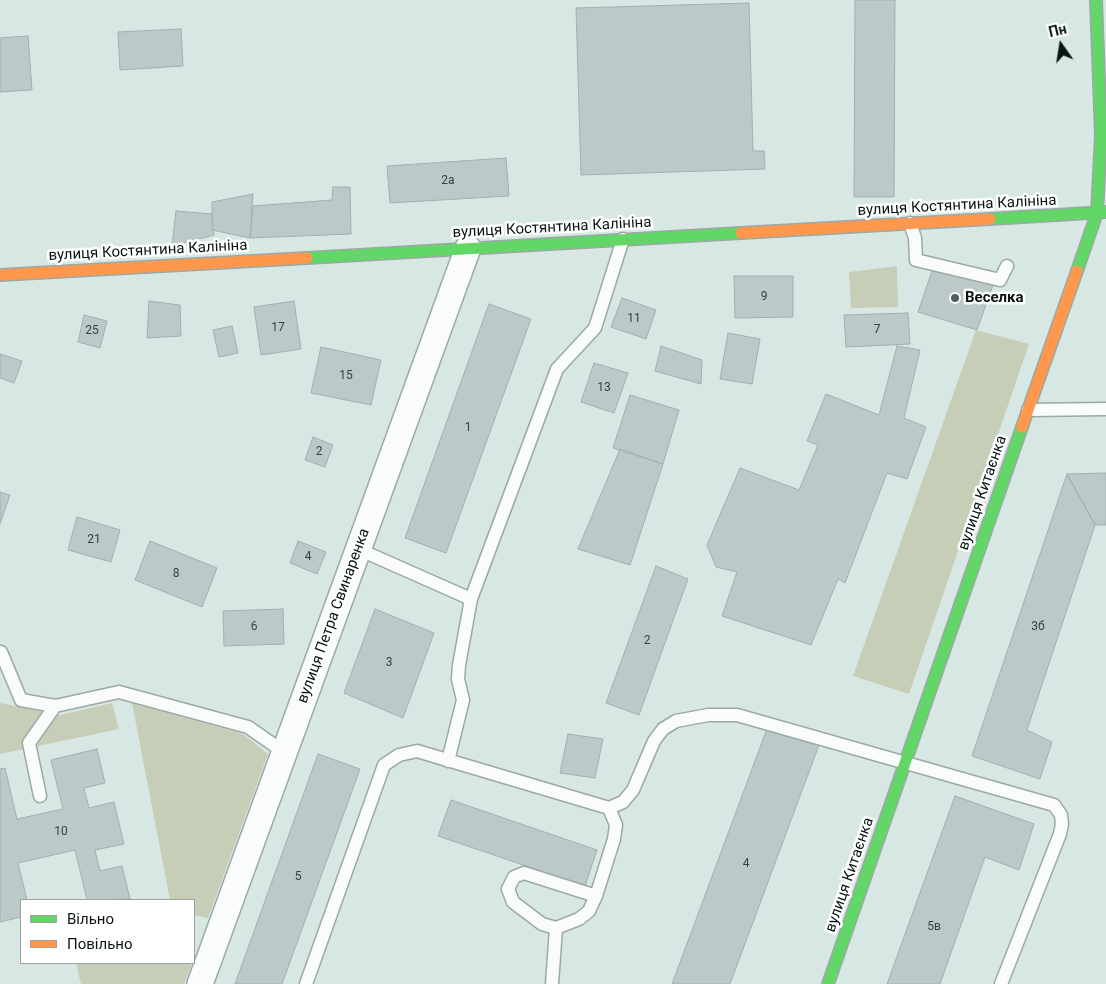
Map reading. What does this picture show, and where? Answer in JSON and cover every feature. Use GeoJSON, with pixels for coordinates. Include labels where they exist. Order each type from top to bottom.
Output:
{"type":"FeatureCollection","features":[{"type":"Feature","properties":{"kind":"street","name":"вулиця Китаєнка"},"geometry":{"type":"LineString","coordinates":[[828,984],[1028,410],[1102,212],[1096,0]]}},
{"type":"Feature","properties":{"kind":"street","name":"вулиця Костянтина Калініна"},"geometry":{"type":"LineString","coordinates":[[0,275],[1102,212]]}},
{"type":"Feature","properties":{"kind":"street","name":"вулиця Петра Свинаренка"},"geometry":{"type":"LineString","coordinates":[[200,984],[468,248]]}},
{"type":"Feature","properties":{"kind":"lane"},"geometry":{"type":"LineString","coordinates":[[910,224],[914,238],[916,260],[1000,280],[1007,266]]}},
{"type":"Feature","properties":{"kind":"lane"},"geometry":{"type":"LineString","coordinates":[[448,761],[463,700],[458,679],[458,665],[471,599],[557,369],[596,328],[623,239]]}},
{"type":"Feature","properties":{"kind":"lane"},"geometry":{"type":"LineString","coordinates":[[1028,410],[1106,409]]}},
{"type":"Feature","properties":{"kind":"lane"},"geometry":{"type":"LineString","coordinates":[[358,549],[471,599]]}},
{"type":"Feature","properties":{"kind":"lane"},"geometry":{"type":"LineString","coordinates":[[1,652],[21,700],[55,706],[119,692],[248,727],[284,752]]}},
{"type":"Feature","properties":{"kind":"lane"},"geometry":{"type":"LineString","coordinates":[[40,796],[29,743],[55,706]]}},
{"type":"Feature","properties":{"kind":"lane"},"geometry":{"type":"LineString","coordinates":[[306,984],[384,765],[399,755],[417,751],[609,808],[623,802],[633,790],[654,741],[664,729],[676,721],[708,715],[737,715],[906,761],[1054,805],[1061,815],[1060,834],[1001,984]]}},
{"type":"Feature","properties":{"kind":"lane"},"geometry":{"type":"LineString","coordinates":[[596,896],[524,873],[514,877],[508,889],[513,902],[542,924],[556,928],[579,919],[589,911],[596,896],[614,839],[616,825],[609,808]]}},
{"type":"Feature","properties":{"kind":"lane"},"geometry":{"type":"LineString","coordinates":[[552,984],[556,928]]}},
{"type":"Feature","properties":{"kind":"green space"},"geometry":{"type":"Polygon","coordinates":[[[897,266],[898,307],[851,308],[849,272],[897,266]]]}},
{"type":"Feature","properties":{"kind":"green space"},"geometry":{"type":"Polygon","coordinates":[[[976,330],[1029,344],[909,694],[853,676],[976,330]]]}},
{"type":"Feature","properties":{"kind":"green space"},"geometry":{"type":"Polygon","coordinates":[[[0,703],[60,715],[112,703],[119,729],[0,754],[0,703]]]}},
{"type":"Feature","properties":{"kind":"green space"},"geometry":{"type":"Polygon","coordinates":[[[132,703],[243,734],[268,754],[208,918],[195,915],[195,899],[170,899],[132,703]]]}},
{"type":"Feature","properties":{"kind":"green space"},"geometry":{"type":"Polygon","coordinates":[[[76,964],[192,964],[184,984],[81,984],[76,964]]]}},
{"type":"Feature","properties":{"kind":"building"},"geometry":{"type":"Polygon","coordinates":[[[855,0],[895,0],[894,197],[854,197],[855,0]]]}},
{"type":"Feature","properties":{"kind":"building"},"geometry":{"type":"Polygon","coordinates":[[[749,3],[753,151],[764,151],[765,169],[581,175],[576,8],[749,3]]]}},
{"type":"Feature","properties":{"kind":"building"},"geometry":{"type":"Polygon","coordinates":[[[181,29],[183,66],[120,70],[118,32],[181,29]]]}},
{"type":"Feature","properties":{"kind":"building"},"geometry":{"type":"Polygon","coordinates":[[[28,36],[32,90],[0,92],[0,38],[28,36]]]}},
{"type":"Feature","properties":{"kind":"building"},"geometry":{"type":"Polygon","coordinates":[[[506,158],[509,196],[390,203],[387,166],[506,158]]]}},
{"type":"Feature","properties":{"kind":"building"},"geometry":{"type":"Polygon","coordinates":[[[333,187],[350,187],[351,234],[250,238],[253,206],[332,200],[333,187]]]}},
{"type":"Feature","properties":{"kind":"building"},"geometry":{"type":"Polygon","coordinates":[[[253,194],[250,238],[212,230],[212,202],[253,194]]]}},
{"type":"Feature","properties":{"kind":"building"},"geometry":{"type":"Polygon","coordinates":[[[176,211],[212,214],[214,235],[172,246],[176,211]]]}},
{"type":"Feature","properties":{"kind":"building","name":"Веселка"},"geometry":{"type":"Polygon","coordinates":[[[934,265],[993,285],[977,330],[918,312],[934,265]]]}},
{"type":"Feature","properties":{"kind":"building"},"geometry":{"type":"Polygon","coordinates":[[[734,276],[793,276],[793,317],[735,318],[734,276]]]}},
{"type":"Feature","properties":{"kind":"building"},"geometry":{"type":"Polygon","coordinates":[[[622,298],[656,310],[646,339],[611,327],[622,298]]]}},
{"type":"Feature","properties":{"kind":"building"},"geometry":{"type":"Polygon","coordinates":[[[149,301],[180,305],[181,336],[147,338],[149,301]]]}},
{"type":"Feature","properties":{"kind":"building"},"geometry":{"type":"Polygon","coordinates":[[[294,301],[301,349],[261,355],[254,307],[294,301]]]}},
{"type":"Feature","properties":{"kind":"building"},"geometry":{"type":"Polygon","coordinates":[[[489,304],[531,319],[446,553],[405,538],[489,304]]]}},
{"type":"Feature","properties":{"kind":"building"},"geometry":{"type":"Polygon","coordinates":[[[908,313],[910,344],[846,347],[844,315],[908,313]]]}},
{"type":"Feature","properties":{"kind":"building"},"geometry":{"type":"Polygon","coordinates":[[[84,315],[107,321],[100,348],[78,342],[84,315]]]}},
{"type":"Feature","properties":{"kind":"building"},"geometry":{"type":"Polygon","coordinates":[[[232,326],[238,353],[219,357],[213,330],[232,326]]]}},
{"type":"Feature","properties":{"kind":"building"},"geometry":{"type":"Polygon","coordinates":[[[728,333],[760,339],[752,384],[720,379],[728,333]]]}},
{"type":"Feature","properties":{"kind":"building"},"geometry":{"type":"Polygon","coordinates":[[[661,346],[702,360],[701,384],[655,371],[661,346]]]}},
{"type":"Feature","properties":{"kind":"building"},"geometry":{"type":"Polygon","coordinates":[[[897,346],[920,350],[904,418],[926,427],[907,479],[887,473],[845,583],[838,579],[811,645],[722,616],[737,572],[716,567],[707,545],[740,468],[799,490],[818,445],[807,441],[826,394],[879,415],[897,346]]]}},
{"type":"Feature","properties":{"kind":"building"},"geometry":{"type":"Polygon","coordinates":[[[321,347],[381,360],[371,405],[311,393],[321,347]]]}},
{"type":"Feature","properties":{"kind":"building"},"geometry":{"type":"Polygon","coordinates":[[[0,354],[22,361],[14,383],[0,378],[0,354]]]}},
{"type":"Feature","properties":{"kind":"building"},"geometry":{"type":"Polygon","coordinates":[[[594,363],[628,373],[614,413],[581,402],[594,363]]]}},
{"type":"Feature","properties":{"kind":"building"},"geometry":{"type":"Polygon","coordinates":[[[630,395],[679,410],[663,464],[613,448],[630,395]]]}},
{"type":"Feature","properties":{"kind":"building"},"geometry":{"type":"Polygon","coordinates":[[[313,437],[333,445],[325,467],[305,460],[313,437]]]}},
{"type":"Feature","properties":{"kind":"building"},"geometry":{"type":"Polygon","coordinates":[[[620,449],[663,464],[630,565],[578,549],[620,449]]]}},
{"type":"Feature","properties":{"kind":"building"},"geometry":{"type":"Polygon","coordinates":[[[1106,473],[1106,525],[1095,525],[1067,474],[1106,473]]]}},
{"type":"Feature","properties":{"kind":"building"},"geometry":{"type":"Polygon","coordinates":[[[1067,474],[1095,525],[1027,730],[1052,742],[1040,779],[972,756],[1067,474]]]}},
{"type":"Feature","properties":{"kind":"building"},"geometry":{"type":"Polygon","coordinates":[[[0,492],[10,495],[0,524],[0,492]]]}},
{"type":"Feature","properties":{"kind":"building"},"geometry":{"type":"Polygon","coordinates":[[[77,517],[120,530],[111,562],[68,550],[77,517]]]}},
{"type":"Feature","properties":{"kind":"building"},"geometry":{"type":"Polygon","coordinates":[[[150,541],[217,568],[202,607],[135,580],[150,541]]]}},
{"type":"Feature","properties":{"kind":"building"},"geometry":{"type":"Polygon","coordinates":[[[298,541],[326,552],[317,574],[290,563],[298,541]]]}},
{"type":"Feature","properties":{"kind":"building"},"geometry":{"type":"Polygon","coordinates":[[[656,566],[688,579],[639,715],[606,703],[656,566]]]}},
{"type":"Feature","properties":{"kind":"building"},"geometry":{"type":"Polygon","coordinates":[[[283,609],[284,644],[224,646],[223,611],[283,609]]]}},
{"type":"Feature","properties":{"kind":"building"},"geometry":{"type":"Polygon","coordinates":[[[375,609],[434,633],[403,718],[344,693],[375,609]]]}},
{"type":"Feature","properties":{"kind":"building"},"geometry":{"type":"Polygon","coordinates":[[[768,726],[819,745],[730,984],[672,984],[768,726]]]}},
{"type":"Feature","properties":{"kind":"building"},"geometry":{"type":"Polygon","coordinates":[[[568,734],[603,739],[595,778],[560,773],[568,734]]]}},
{"type":"Feature","properties":{"kind":"building"},"geometry":{"type":"Polygon","coordinates":[[[97,749],[105,783],[84,788],[89,808],[114,802],[124,844],[95,850],[100,871],[122,866],[130,899],[87,899],[75,850],[18,863],[27,899],[20,899],[20,917],[0,922],[0,769],[5,768],[17,819],[63,809],[51,760],[97,749]]]}},
{"type":"Feature","properties":{"kind":"building"},"geometry":{"type":"Polygon","coordinates":[[[318,754],[360,769],[282,984],[235,984],[318,754]]]}},
{"type":"Feature","properties":{"kind":"building"},"geometry":{"type":"Polygon","coordinates":[[[955,796],[1034,824],[1019,870],[985,857],[940,984],[887,984],[955,796]]]}},
{"type":"Feature","properties":{"kind":"building"},"geometry":{"type":"Polygon","coordinates":[[[451,800],[597,850],[585,886],[438,836],[451,800]]]}},
{"type":"Feature","properties":{"kind":"traffic: fast"},"geometry":{"type":"LineString","coordinates":[[1077,271],[1097,213],[1101,135],[1096,0]]}},
{"type":"Feature","properties":{"kind":"traffic: fast"},"geometry":{"type":"LineString","coordinates":[[990,219],[1106,212]]}},
{"type":"Feature","properties":{"kind":"traffic: fast"},"geometry":{"type":"LineString","coordinates":[[307,258],[741,233]]}},
{"type":"Feature","properties":{"kind":"traffic: fast"},"geometry":{"type":"LineString","coordinates":[[828,984],[1022,427]]}},
{"type":"Feature","properties":{"kind":"traffic: slow"},"geometry":{"type":"LineString","coordinates":[[741,233],[990,219]]}},
{"type":"Feature","properties":{"kind":"traffic: slow"},"geometry":{"type":"LineString","coordinates":[[0,275],[307,258]]}},
{"type":"Feature","properties":{"kind":"traffic: slow"},"geometry":{"type":"LineString","coordinates":[[1022,427],[1077,271]]}},
{"type":"Feature","properties":{"kind":"place","name":"Веселка"},"geometry":{"type":"Point","coordinates":[955,298]}}]}
